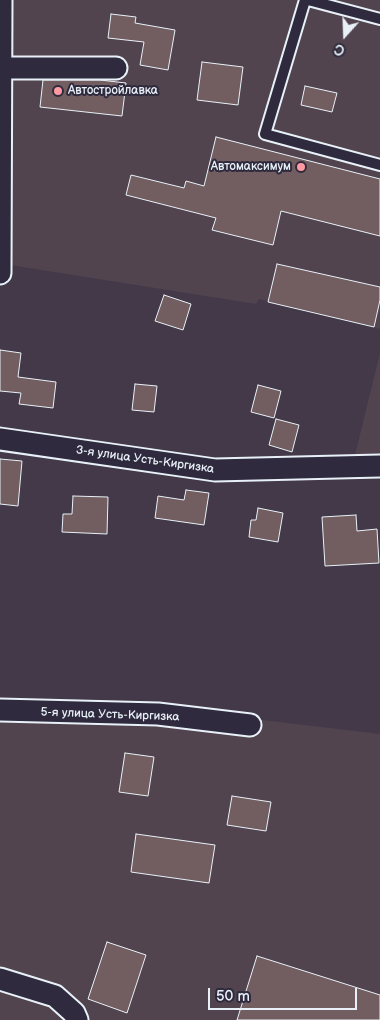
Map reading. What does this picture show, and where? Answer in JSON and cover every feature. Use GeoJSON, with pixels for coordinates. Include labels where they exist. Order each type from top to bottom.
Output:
{"type":"FeatureCollection","features":[{"type":"Feature","properties":{"kind":"street"},"geometry":{"type":"LineString","coordinates":[[0,273],[1,0]]}},
{"type":"Feature","properties":{"kind":"street"},"geometry":{"type":"LineString","coordinates":[[1,68],[116,68]]}},
{"type":"Feature","properties":{"kind":"street","name":"3-я улица Усть-Киргизка"},"geometry":{"type":"LineString","coordinates":[[0,439],[215,470],[380,466]]}},
{"type":"Feature","properties":{"kind":"street","name":"5-я улица Усть-Киргизка"},"geometry":{"type":"LineString","coordinates":[[0,710],[158,714],[250,725]]}},
{"type":"Feature","properties":{"kind":"street"},"geometry":{"type":"LineString","coordinates":[[0,979],[55,996],[74,1013],[77,1020]]}},
{"type":"Feature","properties":{"kind":"lane"},"geometry":{"type":"LineString","coordinates":[[380,19],[306,0],[265,134],[380,166]]}},
{"type":"Feature","properties":{"kind":"shaded area"},"geometry":{"type":"Polygon","coordinates":[[[10,0],[380,0],[380,329],[259,299],[256,304],[10,265],[10,0]]]}},
{"type":"Feature","properties":{"kind":"shaded area"},"geometry":{"type":"Polygon","coordinates":[[[380,353],[380,458],[354,459],[380,353]]]}},
{"type":"Feature","properties":{"kind":"shaded area"},"geometry":{"type":"Polygon","coordinates":[[[0,717],[254,719],[380,734],[380,1020],[0,1020],[0,989],[61,988],[0,968],[0,717]]]}},
{"type":"Feature","properties":{"kind":"building"},"geometry":{"type":"Polygon","coordinates":[[[111,14],[136,17],[135,23],[175,30],[168,70],[140,65],[144,42],[108,38],[111,14]]]}},
{"type":"Feature","properties":{"kind":"building"},"geometry":{"type":"Polygon","coordinates":[[[202,62],[243,67],[238,105],[197,100],[202,62]]]}},
{"type":"Feature","properties":{"kind":"building"},"geometry":{"type":"Polygon","coordinates":[[[43,80],[100,80],[126,83],[122,116],[40,107],[43,80]]]}},
{"type":"Feature","properties":{"kind":"building"},"geometry":{"type":"Polygon","coordinates":[[[305,86],[337,93],[332,112],[301,105],[305,86]]]}},
{"type":"Feature","properties":{"kind":"building"},"geometry":{"type":"Polygon","coordinates":[[[216,137],[380,179],[380,236],[281,211],[273,245],[212,230],[216,218],[126,195],[131,175],[184,188],[186,181],[204,186],[216,137]]]}},
{"type":"Feature","properties":{"kind":"building"},"geometry":{"type":"Polygon","coordinates":[[[277,264],[380,287],[380,300],[374,327],[268,302],[277,264]]]}},
{"type":"Feature","properties":{"kind":"building"},"geometry":{"type":"Polygon","coordinates":[[[164,295],[191,304],[183,330],[155,321],[164,295]]]}},
{"type":"Feature","properties":{"kind":"building"},"geometry":{"type":"Polygon","coordinates":[[[0,350],[21,353],[18,377],[56,382],[53,408],[19,404],[21,393],[0,391],[0,350]]]}},
{"type":"Feature","properties":{"kind":"building"},"geometry":{"type":"Polygon","coordinates":[[[135,384],[157,386],[154,412],[132,410],[135,384]]]}},
{"type":"Feature","properties":{"kind":"building"},"geometry":{"type":"Polygon","coordinates":[[[258,385],[281,391],[274,418],[251,412],[258,385]]]}},
{"type":"Feature","properties":{"kind":"building"},"geometry":{"type":"Polygon","coordinates":[[[276,419],[299,425],[292,452],[269,445],[276,419]]]}},
{"type":"Feature","properties":{"kind":"building"},"geometry":{"type":"Polygon","coordinates":[[[0,459],[22,461],[18,506],[0,504],[0,459]]]}},
{"type":"Feature","properties":{"kind":"building"},"geometry":{"type":"Polygon","coordinates":[[[186,490],[209,493],[204,525],[155,518],[158,496],[184,500],[186,490]]]}},
{"type":"Feature","properties":{"kind":"building"},"geometry":{"type":"Polygon","coordinates":[[[73,496],[108,497],[107,534],[62,532],[63,514],[72,514],[73,496]]]}},
{"type":"Feature","properties":{"kind":"building"},"geometry":{"type":"Polygon","coordinates":[[[258,508],[283,513],[278,542],[249,537],[251,520],[256,520],[258,508]]]}},
{"type":"Feature","properties":{"kind":"building"},"geometry":{"type":"Polygon","coordinates":[[[356,515],[357,531],[377,529],[379,563],[325,566],[322,517],[356,515]]]}},
{"type":"Feature","properties":{"kind":"building"},"geometry":{"type":"Polygon","coordinates":[[[125,753],[154,757],[148,796],[119,792],[125,753]]]}},
{"type":"Feature","properties":{"kind":"building"},"geometry":{"type":"Polygon","coordinates":[[[232,796],[271,802],[266,831],[227,825],[232,796]]]}},
{"type":"Feature","properties":{"kind":"building"},"geometry":{"type":"Polygon","coordinates":[[[136,834],[215,845],[209,883],[131,872],[136,834]]]}},
{"type":"Feature","properties":{"kind":"building"},"geometry":{"type":"Polygon","coordinates":[[[107,942],[146,955],[127,1013],[88,999],[107,942]]]}},
{"type":"Feature","properties":{"kind":"building"},"geometry":{"type":"Polygon","coordinates":[[[257,956],[380,995],[380,1020],[237,1020],[257,956]]]}},
{"type":"Feature","properties":{"kind":"place","name":"Автостройлавка"},"geometry":{"type":"Point","coordinates":[58,91]}},
{"type":"Feature","properties":{"kind":"place","name":"Автомаксимум"},"geometry":{"type":"Point","coordinates":[301,167]}}]}
